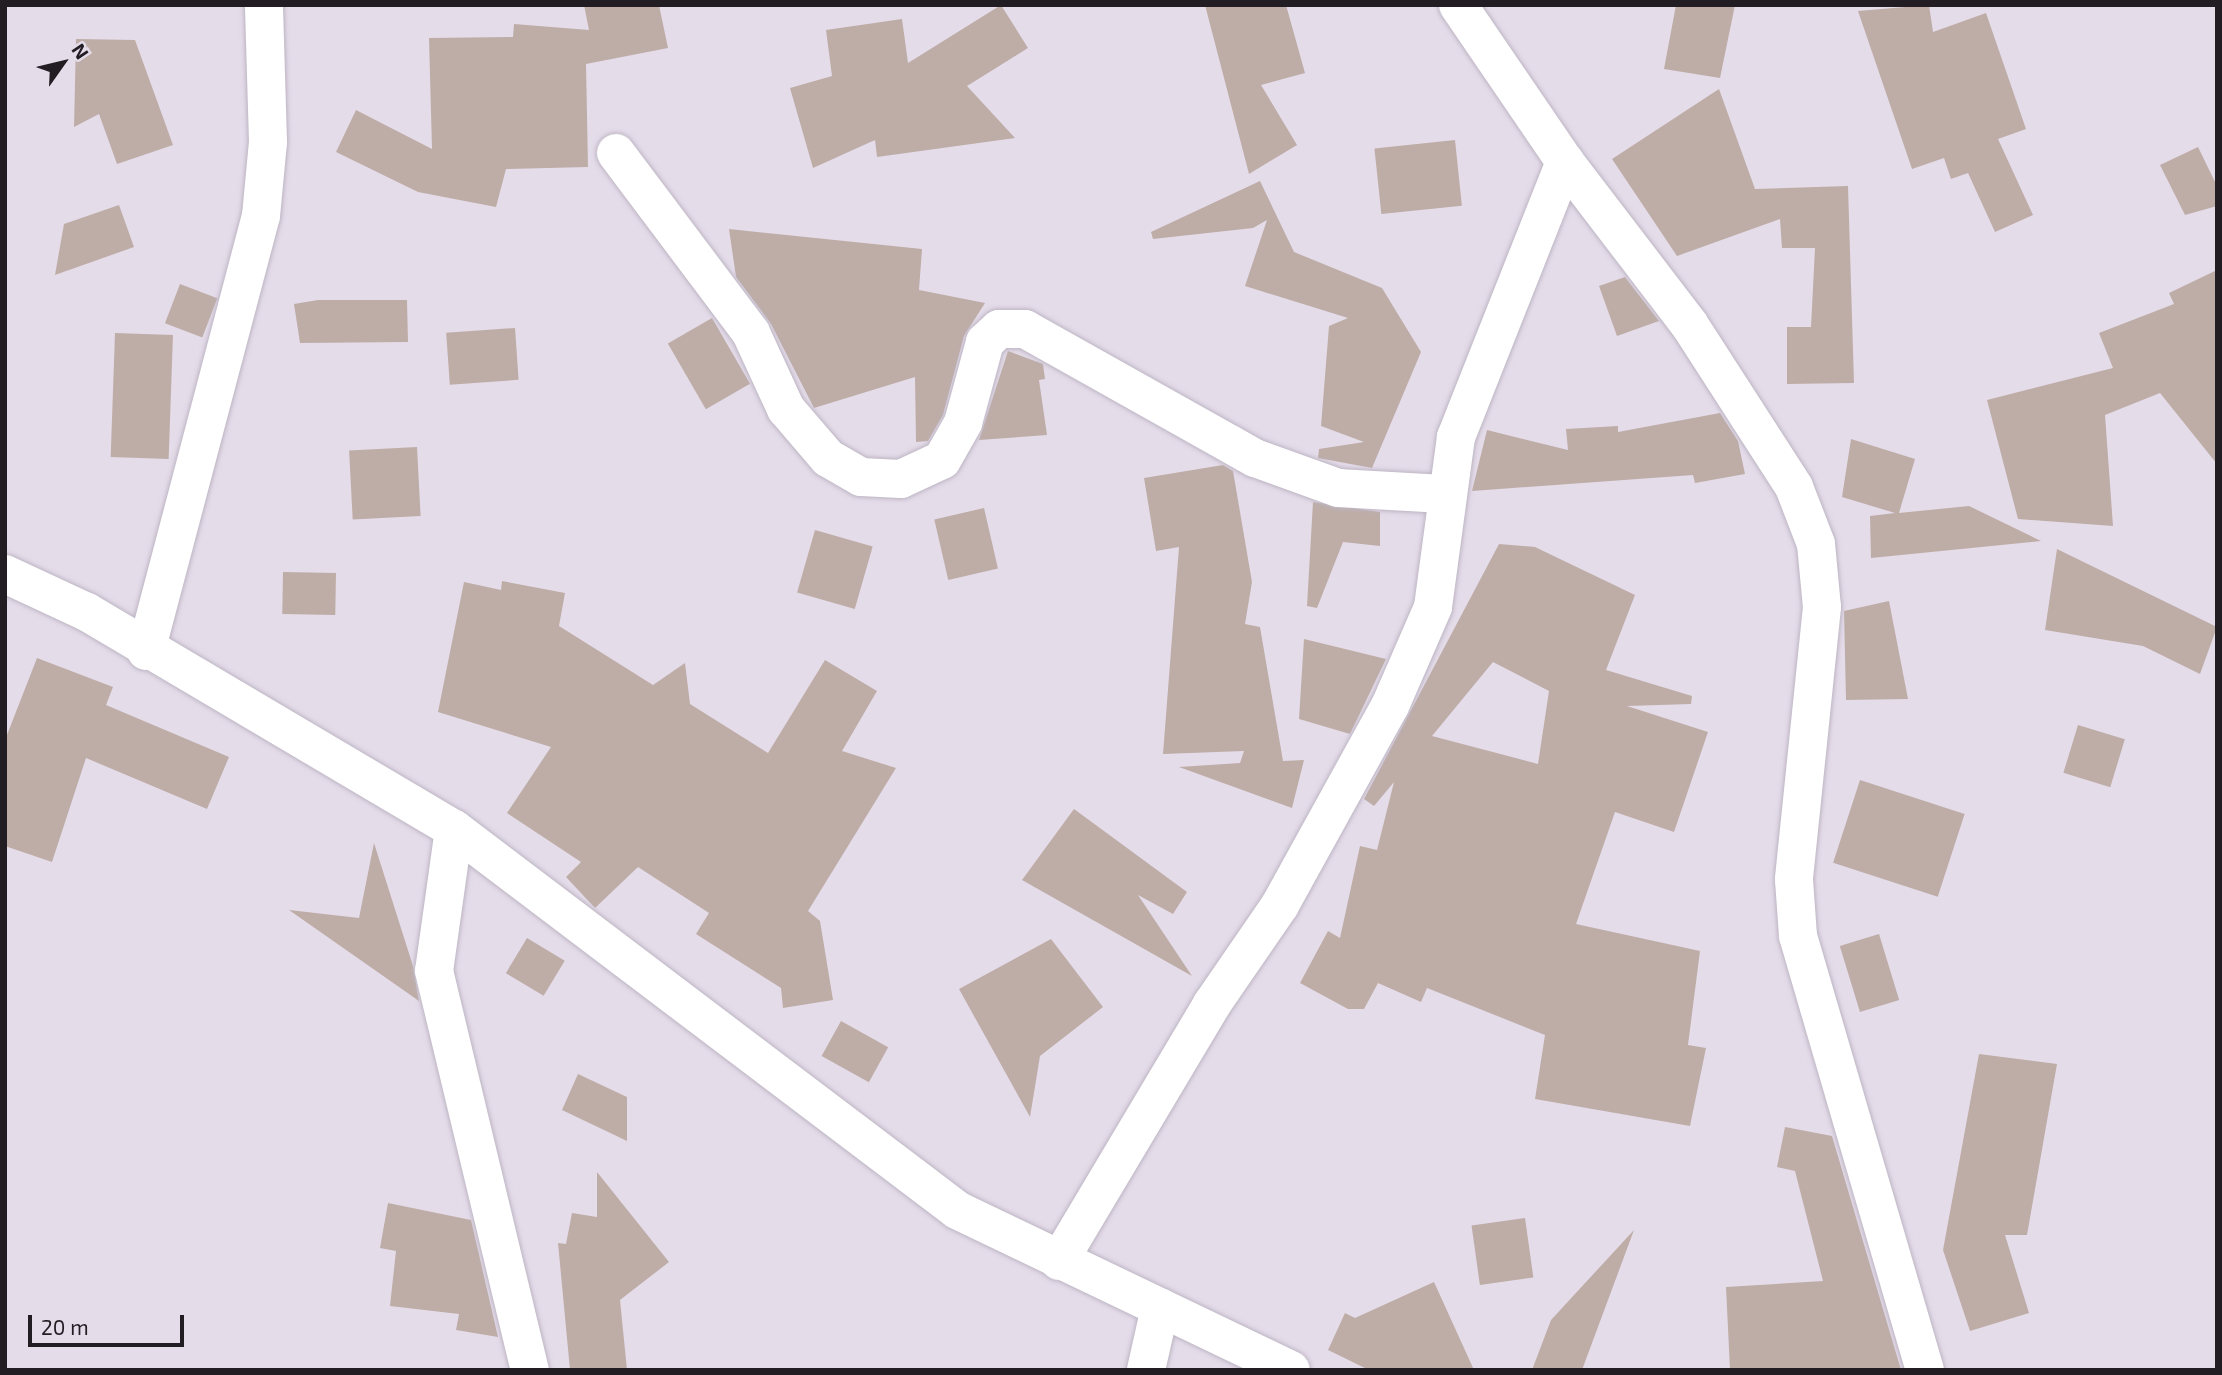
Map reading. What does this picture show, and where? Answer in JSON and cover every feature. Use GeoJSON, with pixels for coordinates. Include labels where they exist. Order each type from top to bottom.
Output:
{"type":"FeatureCollection","features":[{"type":"Feature","properties":{"kind":"street"},"geometry":{"type":"LineString","coordinates":[[146,651],[265,196],[264,5]]}},
{"type":"Feature","properties":{"kind":"street"},"geometry":{"type":"LineString","coordinates":[[1458,5],[1565,162],[1689,324],[1794,487],[1816,544],[1822,607],[1794,880],[1798,936],[1925,1370]]}},
{"type":"Feature","properties":{"kind":"street"},"geometry":{"type":"LineString","coordinates":[[616,153],[751,332],[786,409],[828,458],[861,477],[901,480],[942,460],[963,423],[985,342],[999,328],[1025,329],[1255,458],[1338,488],[1444,494]]}},
{"type":"Feature","properties":{"kind":"street"},"geometry":{"type":"LineString","coordinates":[[1059,1261],[1212,1004],[1280,905],[1390,706],[1433,607],[1444,494],[1457,437],[1565,162]]}},
{"type":"Feature","properties":{"kind":"street"},"geometry":{"type":"LineString","coordinates":[[5,574],[87,612],[146,651],[454,829],[957,1209],[1059,1261],[1291,1370]]}},
{"type":"Feature","properties":{"kind":"street"},"geometry":{"type":"LineString","coordinates":[[454,829],[434,971],[530,1370]]}},
{"type":"Feature","properties":{"kind":"street"},"geometry":{"type":"LineString","coordinates":[[1146,1370],[1160,1308]]}},
{"type":"Feature","properties":{"kind":"building"},"geometry":{"type":"Polygon","coordinates":[[[584,5],[659,5],[668,48],[586,64],[588,167],[506,169],[496,207],[418,192],[336,152],[356,110],[432,149],[429,38],[513,37],[514,24],[589,30],[584,5]]]}},
{"type":"Feature","properties":{"kind":"building"},"geometry":{"type":"Polygon","coordinates":[[[1001,5],[1028,48],[967,86],[1015,138],[877,157],[875,140],[813,168],[790,88],[832,76],[826,30],[902,19],[908,63],[1001,5]]]}},
{"type":"Feature","properties":{"kind":"building"},"geometry":{"type":"Polygon","coordinates":[[[1205,5],[1286,5],[1305,73],[1261,85],[1297,145],[1249,174],[1205,5]]]}},
{"type":"Feature","properties":{"kind":"building"},"geometry":{"type":"Polygon","coordinates":[[[1676,5],[1735,5],[1720,78],[1664,69],[1676,5]]]}},
{"type":"Feature","properties":{"kind":"building"},"geometry":{"type":"Polygon","coordinates":[[[1929,5],[1933,32],[1986,13],[2026,129],[1998,139],[2033,215],[1995,232],[1968,173],[1951,179],[1944,158],[1912,169],[1858,11],[1929,5]]]}},
{"type":"Feature","properties":{"kind":"building"},"geometry":{"type":"Polygon","coordinates":[[[76,39],[135,40],[173,145],[117,164],[99,114],[74,127],[76,39]]]}},
{"type":"Feature","properties":{"kind":"building"},"geometry":{"type":"Polygon","coordinates":[[[1719,89],[1755,189],[1848,186],[1854,383],[1787,384],[1787,327],[1811,327],[1815,248],[1782,248],[1780,219],[1677,256],[1612,159],[1719,89]]]}},
{"type":"Feature","properties":{"kind":"building"},"geometry":{"type":"Polygon","coordinates":[[[1455,140],[1462,206],[1381,214],[1374,148],[1455,140]]]}},
{"type":"Feature","properties":{"kind":"building"},"geometry":{"type":"Polygon","coordinates":[[[2198,147],[2217,186],[2217,206],[2185,215],[2160,165],[2198,147]]]}},
{"type":"Feature","properties":{"kind":"building"},"geometry":{"type":"Polygon","coordinates":[[[1260,181],[1294,252],[1382,288],[1421,352],[1372,468],[1318,458],[1319,449],[1364,442],[1321,426],[1329,326],[1348,318],[1245,286],[1267,220],[1253,228],[1153,239],[1151,232],[1260,181]]]}},
{"type":"Feature","properties":{"kind":"building"},"geometry":{"type":"Polygon","coordinates":[[[119,205],[134,247],[55,275],[64,224],[119,205]]]}},
{"type":"Feature","properties":{"kind":"building"},"geometry":{"type":"Polygon","coordinates":[[[729,229],[922,249],[919,290],[985,303],[964,336],[943,415],[928,441],[916,442],[915,377],[814,408],[771,324],[736,277],[729,229]]]}},
{"type":"Feature","properties":{"kind":"building"},"geometry":{"type":"Polygon","coordinates":[[[2217,270],[2217,464],[2160,393],[2105,415],[2113,526],[2018,519],[1987,400],[2113,368],[2099,333],[2174,304],[2169,293],[2217,270]]]}},
{"type":"Feature","properties":{"kind":"building"},"geometry":{"type":"Polygon","coordinates":[[[1625,277],[1659,321],[1617,336],[1599,286],[1625,277]]]}},
{"type":"Feature","properties":{"kind":"building"},"geometry":{"type":"Polygon","coordinates":[[[180,284],[217,298],[202,338],[165,323],[180,284]]]}},
{"type":"Feature","properties":{"kind":"building"},"geometry":{"type":"Polygon","coordinates":[[[318,300],[407,300],[408,342],[300,343],[294,304],[318,300]]]}},
{"type":"Feature","properties":{"kind":"building"},"geometry":{"type":"Polygon","coordinates":[[[712,318],[750,384],[706,409],[668,344],[712,318]]]}},
{"type":"Feature","properties":{"kind":"building"},"geometry":{"type":"Polygon","coordinates":[[[515,328],[519,380],[450,385],[446,333],[515,328]]]}},
{"type":"Feature","properties":{"kind":"building"},"geometry":{"type":"Polygon","coordinates":[[[115,333],[173,335],[169,459],[111,457],[115,333]]]}},
{"type":"Feature","properties":{"kind":"building"},"geometry":{"type":"Polygon","coordinates":[[[1008,351],[1043,364],[1045,379],[1039,380],[1047,435],[979,440],[1008,351]]]}},
{"type":"Feature","properties":{"kind":"building"},"geometry":{"type":"Polygon","coordinates":[[[1720,413],[1738,441],[1745,474],[1695,483],[1693,475],[1472,491],[1487,430],[1568,450],[1566,429],[1618,426],[1618,432],[1720,413]]]}},
{"type":"Feature","properties":{"kind":"building"},"geometry":{"type":"Polygon","coordinates":[[[1851,439],[1915,459],[1899,513],[1969,506],[2041,541],[1871,558],[1870,516],[1895,513],[1842,497],[1851,439]]]}},
{"type":"Feature","properties":{"kind":"building"},"geometry":{"type":"Polygon","coordinates":[[[417,447],[421,516],[353,519],[349,451],[417,447]]]}},
{"type":"Feature","properties":{"kind":"building"},"geometry":{"type":"Polygon","coordinates":[[[1223,465],[1233,471],[1252,582],[1245,624],[1260,627],[1283,761],[1304,760],[1292,808],[1179,767],[1240,763],[1244,751],[1163,754],[1179,547],[1156,551],[1144,478],[1223,465]]]}},
{"type":"Feature","properties":{"kind":"building"},"geometry":{"type":"Polygon","coordinates":[[[1313,502],[1380,512],[1380,546],[1343,542],[1317,608],[1307,606],[1313,502]]]}},
{"type":"Feature","properties":{"kind":"building"},"geometry":{"type":"Polygon","coordinates":[[[984,508],[998,568],[948,580],[934,519],[984,508]]]}},
{"type":"Feature","properties":{"kind":"building"},"geometry":{"type":"Polygon","coordinates":[[[815,530],[873,547],[855,609],[797,592],[815,530]]]}},
{"type":"Feature","properties":{"kind":"building"},"geometry":{"type":"Polygon","coordinates":[[[1499,544],[1535,547],[1635,595],[1606,670],[1692,696],[1691,704],[1627,706],[1708,732],[1674,832],[1615,812],[1576,924],[1700,951],[1688,1045],[1706,1048],[1690,1126],[1535,1099],[1545,1035],[1427,988],[1421,1002],[1378,983],[1364,1009],[1348,1009],[1300,983],[1328,931],[1340,938],[1360,846],[1377,850],[1394,782],[1374,806],[1364,799],[1499,544]],[[1493,662],[1432,736],[1538,764],[1549,691],[1493,662]]]}},
{"type":"Feature","properties":{"kind":"building"},"geometry":{"type":"Polygon","coordinates":[[[2057,549],[2217,627],[2200,674],[2143,646],[2045,630],[2057,549]]]}},
{"type":"Feature","properties":{"kind":"building"},"geometry":{"type":"Polygon","coordinates":[[[283,572],[336,573],[335,615],[282,614],[283,572]]]}},
{"type":"Feature","properties":{"kind":"building"},"geometry":{"type":"Polygon","coordinates":[[[502,581],[565,593],[559,626],[653,685],[685,663],[690,704],[768,753],[825,660],[877,691],[842,751],[896,768],[808,911],[820,921],[833,1000],[783,1008],[781,988],[696,934],[709,913],[638,867],[595,908],[566,877],[581,862],[507,813],[551,747],[438,712],[464,582],[501,590],[502,581]]]}},
{"type":"Feature","properties":{"kind":"building"},"geometry":{"type":"Polygon","coordinates":[[[1889,601],[1908,699],[1846,700],[1844,611],[1889,601]]]}},
{"type":"Feature","properties":{"kind":"building"},"geometry":{"type":"Polygon","coordinates":[[[1304,639],[1386,659],[1350,734],[1299,719],[1304,639]]]}},
{"type":"Feature","properties":{"kind":"building"},"geometry":{"type":"Polygon","coordinates":[[[37,658],[113,687],[106,705],[229,757],[207,809],[86,758],[52,862],[5,846],[5,740],[37,658]]]}},
{"type":"Feature","properties":{"kind":"building"},"geometry":{"type":"Polygon","coordinates":[[[2078,725],[2125,739],[2110,787],[2063,773],[2078,725]]]}},
{"type":"Feature","properties":{"kind":"building"},"geometry":{"type":"Polygon","coordinates":[[[1860,780],[1965,814],[1938,897],[1833,863],[1860,780]]]}},
{"type":"Feature","properties":{"kind":"building"},"geometry":{"type":"Polygon","coordinates":[[[1074,809],[1187,892],[1173,914],[1138,895],[1192,976],[1022,880],[1074,809]]]}},
{"type":"Feature","properties":{"kind":"building"},"geometry":{"type":"Polygon","coordinates":[[[374,843],[413,966],[419,1001],[289,910],[359,918],[374,843]]]}},
{"type":"Feature","properties":{"kind":"building"},"geometry":{"type":"Polygon","coordinates":[[[1879,934],[1899,1000],[1860,1012],[1840,946],[1879,934]]]}},
{"type":"Feature","properties":{"kind":"building"},"geometry":{"type":"Polygon","coordinates":[[[527,938],[565,961],[544,996],[506,973],[527,938]]]}},
{"type":"Feature","properties":{"kind":"building"},"geometry":{"type":"Polygon","coordinates":[[[1051,939],[1103,1007],[1040,1056],[1030,1117],[959,989],[1051,939]]]}},
{"type":"Feature","properties":{"kind":"building"},"geometry":{"type":"Polygon","coordinates":[[[841,1021],[888,1047],[869,1082],[822,1056],[841,1021]]]}},
{"type":"Feature","properties":{"kind":"building"},"geometry":{"type":"Polygon","coordinates":[[[1979,1054],[2057,1064],[2027,1235],[2005,1235],[2029,1313],[1970,1331],[1943,1250],[1979,1054]]]}},
{"type":"Feature","properties":{"kind":"building"},"geometry":{"type":"Polygon","coordinates":[[[578,1074],[627,1097],[627,1141],[562,1110],[578,1074]]]}},
{"type":"Feature","properties":{"kind":"building"},"geometry":{"type":"Polygon","coordinates":[[[1785,1127],[1832,1136],[1901,1370],[1730,1370],[1726,1287],[1823,1281],[1795,1171],[1777,1167],[1785,1127]]]}},
{"type":"Feature","properties":{"kind":"building"},"geometry":{"type":"Polygon","coordinates":[[[597,1172],[669,1262],[620,1300],[627,1370],[570,1370],[558,1243],[566,1244],[572,1213],[597,1217],[597,1172]]]}},
{"type":"Feature","properties":{"kind":"building"},"geometry":{"type":"Polygon","coordinates":[[[388,1203],[471,1220],[498,1337],[456,1330],[459,1314],[390,1306],[396,1251],[380,1248],[388,1203]]]}},
{"type":"Feature","properties":{"kind":"building"},"geometry":{"type":"Polygon","coordinates":[[[1525,1218],[1533,1277],[1480,1285],[1472,1226],[1525,1218]]]}},
{"type":"Feature","properties":{"kind":"building"},"geometry":{"type":"Polygon","coordinates":[[[1634,1230],[1582,1370],[1532,1370],[1551,1320],[1634,1230]]]}},
{"type":"Feature","properties":{"kind":"building"},"geometry":{"type":"Polygon","coordinates":[[[1434,1282],[1474,1370],[1369,1370],[1328,1350],[1345,1313],[1355,1318],[1434,1282]]]}}]}
